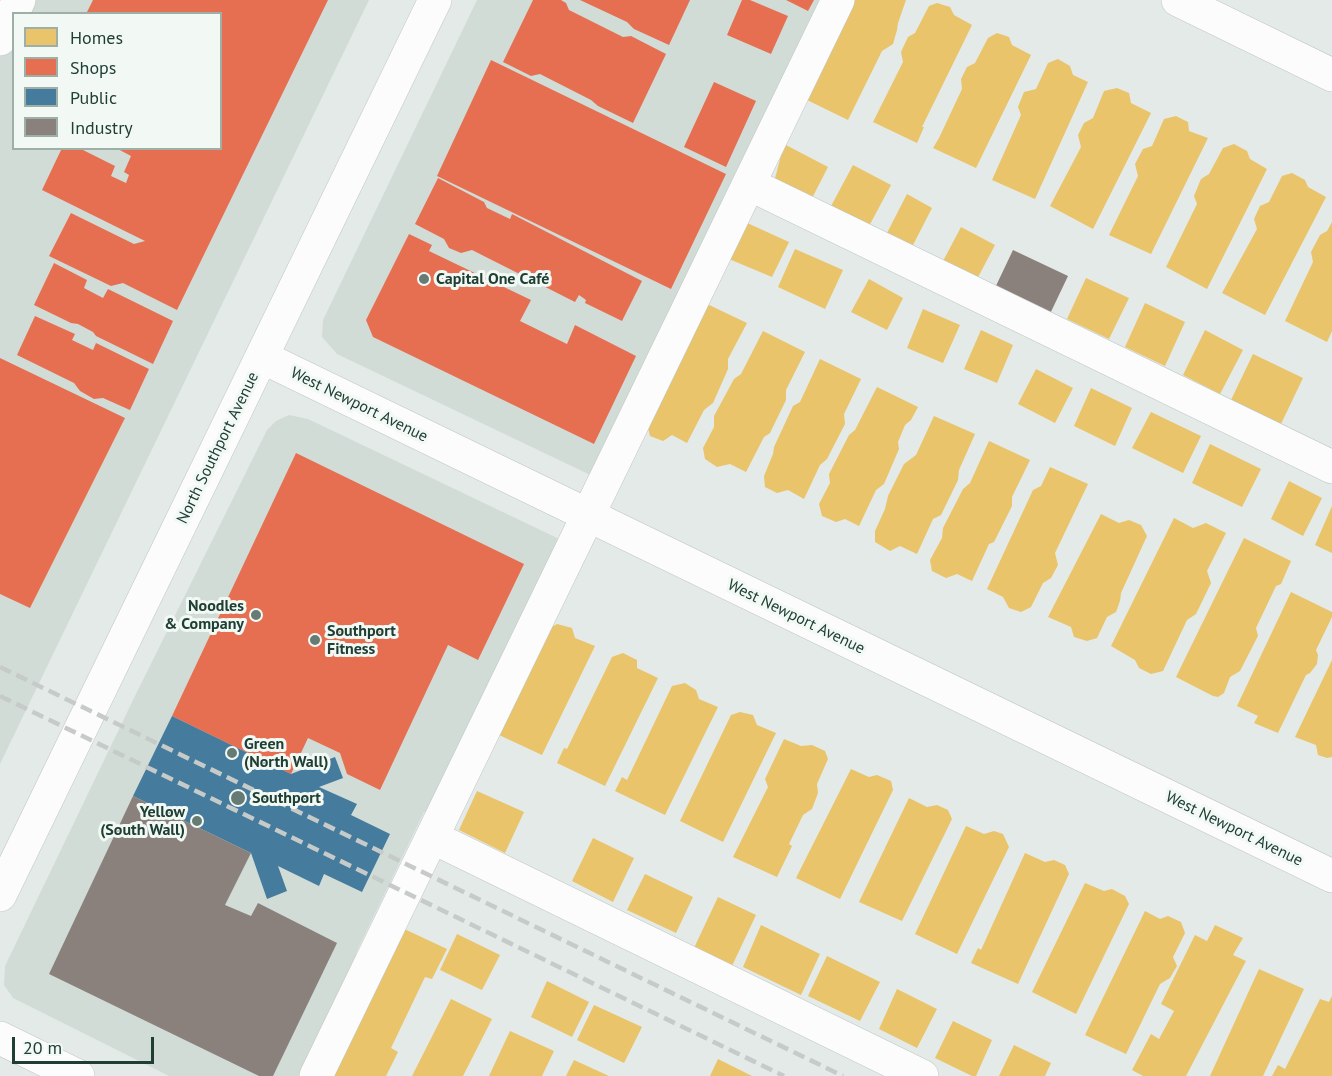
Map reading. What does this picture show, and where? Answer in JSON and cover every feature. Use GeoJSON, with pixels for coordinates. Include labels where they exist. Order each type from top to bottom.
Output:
{"type":"FeatureCollection","features":[{"type":"Feature","properties":{"kind":"street","name":"North Southport Avenue"},"geometry":{"type":"LineString","coordinates":[[0,895],[435,0]]}},
{"type":"Feature","properties":{"kind":"street"},"geometry":{"type":"LineString","coordinates":[[316,1076],[838,0]]}},
{"type":"Feature","properties":{"kind":"street"},"geometry":{"type":"LineString","coordinates":[[1178,0],[1332,75]]}},
{"type":"Feature","properties":{"kind":"street"},"geometry":{"type":"LineString","coordinates":[[0,39],[12,14]]}},
{"type":"Feature","properties":{"kind":"street"},"geometry":{"type":"LineString","coordinates":[[749,184],[1332,467]]}},
{"type":"Feature","properties":{"kind":"street","name":"West Newport Avenue"},"geometry":{"type":"LineString","coordinates":[[262,357],[1332,876]]}},
{"type":"Feature","properties":{"kind":"street"},"geometry":{"type":"LineString","coordinates":[[432,837],[922,1076]]}},
{"type":"Feature","properties":{"kind":"street"},"geometry":{"type":"LineString","coordinates":[[0,1038],[78,1076]]}},
{"type":"Feature","properties":{"kind":"shaded area"},"geometry":{"type":"Polygon","coordinates":[[[19,0],[369,0],[0,764],[0,39],[12,14],[12,150],[222,150],[222,12],[13,12],[19,0]]]}},
{"type":"Feature","properties":{"kind":"shaded area"},"geometry":{"type":"Polygon","coordinates":[[[477,0],[838,0],[605,482],[337,354],[322,337],[323,320],[477,0]]]}},
{"type":"Feature","properties":{"kind":"shaded area"},"geometry":{"type":"Polygon","coordinates":[[[289,415],[308,419],[574,546],[441,820],[424,812],[356,953],[372,961],[316,1076],[169,1076],[13,998],[4,985],[5,966],[267,430],[276,421],[289,415]]]}},
{"type":"Feature","properties":{"kind":"building: Homes"},"geometry":{"type":"Polygon","coordinates":[[[853,0],[906,0],[893,44],[882,51],[848,120],[805,99],[853,0]]]}},
{"type":"Feature","properties":{"kind":"building: Homes"},"geometry":{"type":"Polygon","coordinates":[[[937,3],[950,7],[954,15],[972,25],[922,127],[924,127],[917,143],[873,122],[903,62],[901,52],[908,37],[915,33],[929,6],[937,3]]]}},
{"type":"Feature","properties":{"kind":"building: Homes"},"geometry":{"type":"Polygon","coordinates":[[[997,33],[1009,37],[1012,45],[1031,55],[976,168],[933,148],[962,89],[961,79],[967,67],[975,63],[988,38],[997,33]]]}},
{"type":"Feature","properties":{"kind":"building: Homes"},"geometry":{"type":"Polygon","coordinates":[[[1058,59],[1070,66],[1073,75],[1088,82],[1035,199],[992,180],[1021,115],[1018,107],[1024,92],[1036,89],[1048,63],[1058,59]]]}},
{"type":"Feature","properties":{"kind":"building: Homes"},"geometry":{"type":"Polygon","coordinates":[[[1117,88],[1129,93],[1131,103],[1151,113],[1093,229],[1050,206],[1081,147],[1078,135],[1084,123],[1093,118],[1104,91],[1117,88]]]}},
{"type":"Feature","properties":{"kind":"building: Homes"},"geometry":{"type":"Polygon","coordinates":[[[1176,116],[1188,122],[1189,131],[1208,138],[1151,254],[1109,235],[1138,176],[1135,164],[1143,149],[1152,146],[1164,119],[1176,116]]]}},
{"type":"Feature","properties":{"kind":"building: Homes"},"geometry":{"type":"Polygon","coordinates":[[[784,144],[828,167],[809,204],[773,186],[784,144]]]}},
{"type":"Feature","properties":{"kind":"building: Homes"},"geometry":{"type":"Polygon","coordinates":[[[1234,144],[1247,151],[1250,159],[1267,169],[1207,289],[1166,267],[1197,204],[1194,196],[1201,179],[1209,174],[1223,148],[1234,144]]]}},
{"type":"Feature","properties":{"kind":"building: Homes"},"geometry":{"type":"Polygon","coordinates":[[[853,165],[891,185],[868,228],[830,208],[853,165]]]}},
{"type":"Feature","properties":{"kind":"building: Homes"},"geometry":{"type":"Polygon","coordinates":[[[1292,173],[1305,180],[1308,187],[1326,197],[1265,315],[1222,293],[1257,229],[1254,219],[1260,206],[1269,202],[1282,176],[1292,173]]]}},
{"type":"Feature","properties":{"kind":"building: Homes"},"geometry":{"type":"Polygon","coordinates":[[[907,194],[932,208],[912,247],[887,233],[907,194]]]}},
{"type":"Feature","properties":{"kind":"building: Homes"},"geometry":{"type":"Polygon","coordinates":[[[745,222],[789,242],[772,277],[729,259],[745,222]]]}},
{"type":"Feature","properties":{"kind":"building: Homes"},"geometry":{"type":"Polygon","coordinates":[[[1332,222],[1332,331],[1327,342],[1285,321],[1313,262],[1311,252],[1320,235],[1327,231],[1332,222]]]}},
{"type":"Feature","properties":{"kind":"building: Homes"},"geometry":{"type":"Polygon","coordinates":[[[961,227],[995,245],[976,281],[942,263],[961,227]]]}},
{"type":"Feature","properties":{"kind":"building: Homes"},"geometry":{"type":"Polygon","coordinates":[[[795,249],[843,270],[825,309],[778,287],[795,249]]]}},
{"type":"Feature","properties":{"kind":"building: Homes"},"geometry":{"type":"Polygon","coordinates":[[[1086,278],[1129,298],[1109,339],[1067,319],[1086,278]]]}},
{"type":"Feature","properties":{"kind":"building: Homes"},"geometry":{"type":"Polygon","coordinates":[[[869,279],[903,298],[887,330],[851,312],[869,279]]]}},
{"type":"Feature","properties":{"kind":"building: Homes"},"geometry":{"type":"Polygon","coordinates":[[[705,303],[747,323],[728,359],[728,369],[713,403],[704,410],[687,443],[672,435],[663,441],[650,436],[646,420],[705,303]]]}},
{"type":"Feature","properties":{"kind":"building: Homes"},"geometry":{"type":"Polygon","coordinates":[[[1145,303],[1185,322],[1165,366],[1125,347],[1145,303]]]}},
{"type":"Feature","properties":{"kind":"building: Homes"},"geometry":{"type":"Polygon","coordinates":[[[923,309],[960,325],[943,363],[907,348],[923,309]]]}},
{"type":"Feature","properties":{"kind":"building: Homes"},"geometry":{"type":"Polygon","coordinates":[[[981,330],[1013,345],[997,383],[964,369],[981,330]]]}},
{"type":"Feature","properties":{"kind":"building: Homes"},"geometry":{"type":"Polygon","coordinates":[[[1205,330],[1243,350],[1220,394],[1183,375],[1205,330]]]}},
{"type":"Feature","properties":{"kind":"building: Homes"},"geometry":{"type":"Polygon","coordinates":[[[763,331],[805,352],[786,390],[786,400],[770,433],[764,437],[746,472],[730,464],[717,467],[705,459],[703,448],[714,427],[714,416],[734,379],[741,374],[763,331]]]}},
{"type":"Feature","properties":{"kind":"building: Homes"},"geometry":{"type":"Polygon","coordinates":[[[1253,354],[1303,378],[1281,424],[1231,400],[1253,354]]]}},
{"type":"Feature","properties":{"kind":"building: Homes"},"geometry":{"type":"Polygon","coordinates":[[[820,359],[861,379],[844,414],[845,424],[827,459],[820,465],[804,499],[788,490],[777,493],[765,487],[764,476],[774,447],[793,406],[800,402],[820,359]]]}},
{"type":"Feature","properties":{"kind":"building: Homes"},"geometry":{"type":"Polygon","coordinates":[[[1036,369],[1073,388],[1055,423],[1018,404],[1036,369]]]}},
{"type":"Feature","properties":{"kind":"building: Homes"},"geometry":{"type":"Polygon","coordinates":[[[877,387],[918,407],[911,420],[905,425],[898,442],[899,449],[884,484],[876,490],[859,526],[845,519],[836,522],[822,516],[819,504],[830,483],[829,474],[877,387]]]}},
{"type":"Feature","properties":{"kind":"building: Homes"},"geometry":{"type":"Polygon","coordinates":[[[1091,388],[1132,408],[1115,446],[1074,426],[1091,388]]]}},
{"type":"Feature","properties":{"kind":"building: Homes"},"geometry":{"type":"Polygon","coordinates":[[[1151,412],[1201,436],[1183,473],[1132,448],[1151,412]]]}},
{"type":"Feature","properties":{"kind":"building: Homes"},"geometry":{"type":"Polygon","coordinates":[[[934,416],[975,434],[959,470],[958,480],[941,515],[933,519],[917,554],[900,546],[890,551],[875,542],[875,531],[888,496],[904,464],[916,455],[934,416]]]}},
{"type":"Feature","properties":{"kind":"building: Homes"},"geometry":{"type":"Polygon","coordinates":[[[989,441],[1030,460],[1012,497],[1012,506],[994,542],[989,544],[972,581],[957,574],[946,578],[932,571],[930,560],[942,538],[943,528],[963,489],[970,483],[989,441]]]}},
{"type":"Feature","properties":{"kind":"building: Homes"},"geometry":{"type":"Polygon","coordinates":[[[1210,444],[1261,469],[1242,507],[1192,483],[1210,444]]]}},
{"type":"Feature","properties":{"kind":"building: Homes"},"geometry":{"type":"Polygon","coordinates":[[[1050,467],[1088,484],[1055,553],[1058,565],[1051,578],[1043,583],[1031,607],[1021,612],[1009,608],[1003,597],[987,589],[1033,490],[1041,486],[1050,467]]]}},
{"type":"Feature","properties":{"kind":"building: Homes"},"geometry":{"type":"Polygon","coordinates":[[[1289,481],[1322,498],[1303,536],[1271,519],[1289,481]]]}},
{"type":"Feature","properties":{"kind":"building: Homes"},"geometry":{"type":"Polygon","coordinates":[[[1332,506],[1332,553],[1315,545],[1332,506]]]}},
{"type":"Feature","properties":{"kind":"building: Homes"},"geometry":{"type":"Polygon","coordinates":[[[1101,514],[1119,523],[1129,520],[1141,525],[1147,536],[1121,593],[1116,612],[1107,617],[1097,638],[1087,641],[1074,637],[1071,627],[1048,617],[1101,514]]]}},
{"type":"Feature","properties":{"kind":"building: Homes"},"geometry":{"type":"Polygon","coordinates":[[[1174,518],[1193,528],[1206,523],[1226,533],[1207,571],[1211,583],[1196,614],[1187,620],[1163,671],[1151,674],[1139,668],[1135,660],[1111,646],[1174,518]]]}},
{"type":"Feature","properties":{"kind":"building: Homes"},"geometry":{"type":"Polygon","coordinates":[[[1244,538],[1291,561],[1256,628],[1258,636],[1240,671],[1230,677],[1224,693],[1218,697],[1176,677],[1244,538]]]}},
{"type":"Feature","properties":{"kind":"building: Homes"},"geometry":{"type":"Polygon","coordinates":[[[1291,592],[1332,612],[1332,617],[1316,650],[1317,664],[1306,675],[1278,733],[1254,723],[1258,716],[1237,706],[1291,592]]]}},
{"type":"Feature","properties":{"kind":"building: Homes"},"geometry":{"type":"Polygon","coordinates":[[[557,624],[572,628],[575,638],[595,646],[542,755],[497,734],[548,629],[557,624]]]}},
{"type":"Feature","properties":{"kind":"building: Homes"},"geometry":{"type":"Polygon","coordinates":[[[623,653],[637,660],[637,668],[658,678],[605,786],[557,763],[564,748],[567,749],[612,657],[623,653]]]}},
{"type":"Feature","properties":{"kind":"building: Homes"},"geometry":{"type":"Polygon","coordinates":[[[1332,660],[1332,757],[1327,758],[1318,755],[1316,745],[1295,737],[1332,660]]]}},
{"type":"Feature","properties":{"kind":"building: Homes"},"geometry":{"type":"Polygon","coordinates":[[[685,683],[696,690],[699,699],[718,707],[665,815],[615,791],[622,777],[627,780],[672,686],[685,683]]]}},
{"type":"Feature","properties":{"kind":"building: Homes"},"geometry":{"type":"Polygon","coordinates":[[[740,712],[753,715],[757,725],[776,733],[723,842],[680,821],[731,715],[740,712]]]}},
{"type":"Feature","properties":{"kind":"building: Homes"},"geometry":{"type":"Polygon","coordinates":[[[784,739],[801,746],[812,745],[825,751],[828,759],[817,784],[818,793],[812,809],[803,815],[789,844],[792,846],[777,877],[733,857],[768,787],[765,779],[784,739]]]}},
{"type":"Feature","properties":{"kind":"building: Homes"},"geometry":{"type":"Polygon","coordinates":[[[851,769],[869,777],[877,775],[891,781],[893,790],[840,899],[796,878],[851,769]]]}},
{"type":"Feature","properties":{"kind":"building: Homes"},"geometry":{"type":"Polygon","coordinates":[[[477,791],[524,812],[505,853],[459,830],[477,791]]]}},
{"type":"Feature","properties":{"kind":"building: Homes"},"geometry":{"type":"Polygon","coordinates":[[[909,798],[927,807],[937,805],[948,810],[952,819],[902,921],[859,902],[909,798]]]}},
{"type":"Feature","properties":{"kind":"building: Homes"},"geometry":{"type":"Polygon","coordinates":[[[966,826],[984,834],[994,831],[1003,834],[1009,847],[957,954],[915,934],[966,826]]]}},
{"type":"Feature","properties":{"kind":"building: Homes"},"geometry":{"type":"Polygon","coordinates":[[[593,838],[634,858],[613,902],[572,881],[593,838]]]}},
{"type":"Feature","properties":{"kind":"building: Homes"},"geometry":{"type":"Polygon","coordinates":[[[1025,853],[1045,862],[1054,860],[1065,865],[1069,874],[1018,984],[971,963],[978,948],[981,950],[1025,853]]]}},
{"type":"Feature","properties":{"kind":"building: Homes"},"geometry":{"type":"Polygon","coordinates":[[[645,874],[693,897],[676,933],[627,910],[645,874]]]}},
{"type":"Feature","properties":{"kind":"building: Homes"},"geometry":{"type":"Polygon","coordinates":[[[1085,883],[1104,891],[1112,889],[1125,896],[1129,904],[1076,1014],[1032,992],[1085,883]]]}},
{"type":"Feature","properties":{"kind":"building: Homes"},"geometry":{"type":"Polygon","coordinates":[[[718,897],[756,915],[732,966],[694,948],[718,897]]]}},
{"type":"Feature","properties":{"kind":"building: Homes"},"geometry":{"type":"Polygon","coordinates":[[[1145,911],[1160,919],[1168,916],[1181,922],[1185,933],[1173,957],[1177,966],[1170,978],[1160,984],[1126,1054],[1085,1035],[1145,911]]]}},
{"type":"Feature","properties":{"kind":"building: Homes"},"geometry":{"type":"Polygon","coordinates":[[[761,925],[820,954],[801,995],[743,967],[761,925]]]}},
{"type":"Feature","properties":{"kind":"building: Homes"},"geometry":{"type":"Polygon","coordinates":[[[1215,925],[1243,938],[1233,955],[1246,961],[1186,1076],[1143,1076],[1132,1070],[1151,1034],[1159,1039],[1174,1011],[1161,1004],[1195,935],[1207,941],[1215,925]]]}},
{"type":"Feature","properties":{"kind":"building: Homes"},"geometry":{"type":"Polygon","coordinates":[[[400,927],[447,949],[432,979],[425,977],[391,1048],[398,1052],[386,1076],[326,1076],[400,927]]]}},
{"type":"Feature","properties":{"kind":"building: Homes"},"geometry":{"type":"Polygon","coordinates":[[[457,934],[500,955],[482,990],[440,970],[457,934]]]}},
{"type":"Feature","properties":{"kind":"building: Homes"},"geometry":{"type":"Polygon","coordinates":[[[827,956],[880,982],[860,1021],[808,996],[827,956]]]}},
{"type":"Feature","properties":{"kind":"building: Homes"},"geometry":{"type":"Polygon","coordinates":[[[1259,969],[1304,989],[1263,1076],[1210,1076],[1259,969]]]}},
{"type":"Feature","properties":{"kind":"building: Homes"},"geometry":{"type":"Polygon","coordinates":[[[547,981],[589,1002],[572,1037],[531,1017],[547,981]]]}},
{"type":"Feature","properties":{"kind":"building: Homes"},"geometry":{"type":"Polygon","coordinates":[[[897,989],[937,1009],[917,1048],[879,1029],[897,989]]]}},
{"type":"Feature","properties":{"kind":"building: Homes"},"geometry":{"type":"Polygon","coordinates":[[[1332,996],[1332,1076],[1272,1076],[1278,1065],[1285,1069],[1320,999],[1329,1002],[1332,996]]]}},
{"type":"Feature","properties":{"kind":"building: Homes"},"geometry":{"type":"Polygon","coordinates":[[[451,999],[492,1019],[463,1076],[412,1076],[451,999]]]}},
{"type":"Feature","properties":{"kind":"building: Homes"},"geometry":{"type":"Polygon","coordinates":[[[594,1005],[642,1027],[624,1063],[577,1040],[594,1005]]]}},
{"type":"Feature","properties":{"kind":"building: Homes"},"geometry":{"type":"Polygon","coordinates":[[[953,1021],[992,1040],[976,1076],[935,1058],[953,1021]]]}},
{"type":"Feature","properties":{"kind":"building: Homes"},"geometry":{"type":"Polygon","coordinates":[[[510,1031],[554,1051],[542,1076],[489,1076],[510,1031]]]}},
{"type":"Feature","properties":{"kind":"building: Homes"},"geometry":{"type":"Polygon","coordinates":[[[1014,1045],[1051,1063],[1045,1076],[999,1076],[1014,1045]]]}},
{"type":"Feature","properties":{"kind":"building: Homes"},"geometry":{"type":"Polygon","coordinates":[[[718,1059],[752,1076],[710,1076],[718,1059]]]}},
{"type":"Feature","properties":{"kind":"building: Homes"},"geometry":{"type":"Polygon","coordinates":[[[574,1060],[609,1076],[566,1076],[574,1060]]]}},
{"type":"Feature","properties":{"kind":"building: Shops"},"geometry":{"type":"Polygon","coordinates":[[[93,0],[328,0],[177,310],[123,283],[111,286],[49,256],[71,213],[134,244],[145,241],[42,190],[61,150],[83,150],[115,166],[111,176],[126,183],[129,175],[124,172],[131,156],[120,150],[222,150],[222,12],[87,12],[93,0]]]}},
{"type":"Feature","properties":{"kind":"building: Shops"},"geometry":{"type":"Polygon","coordinates":[[[533,0],[561,0],[566,3],[569,10],[623,37],[631,36],[666,54],[633,123],[540,74],[531,76],[503,62],[533,0]]]}},
{"type":"Feature","properties":{"kind":"building: Shops"},"geometry":{"type":"Polygon","coordinates":[[[580,0],[690,0],[669,45],[580,0]]]}},
{"type":"Feature","properties":{"kind":"building: Shops"},"geometry":{"type":"Polygon","coordinates":[[[742,0],[750,0],[788,16],[771,54],[727,35],[742,0]]]}},
{"type":"Feature","properties":{"kind":"building: Shops"},"geometry":{"type":"Polygon","coordinates":[[[786,0],[814,0],[808,11],[786,0]]]}},
{"type":"Feature","properties":{"kind":"building: Shops"},"geometry":{"type":"Polygon","coordinates":[[[491,60],[726,174],[671,289],[437,176],[491,60]]]}},
{"type":"Feature","properties":{"kind":"building: Shops"},"geometry":{"type":"Polygon","coordinates":[[[714,82],[756,101],[726,167],[684,147],[714,82]]]}},
{"type":"Feature","properties":{"kind":"building: Shops"},"geometry":{"type":"Polygon","coordinates":[[[438,178],[484,202],[487,208],[510,219],[512,214],[642,281],[622,321],[585,303],[586,300],[579,295],[575,302],[472,250],[461,253],[449,248],[444,239],[415,224],[438,178]]]}},
{"type":"Feature","properties":{"kind":"building: Shops"},"geometry":{"type":"Polygon","coordinates":[[[409,234],[432,245],[429,251],[531,300],[520,321],[567,344],[575,325],[636,356],[594,444],[373,337],[366,320],[409,234]]]}},
{"type":"Feature","properties":{"kind":"building: Shops"},"geometry":{"type":"Polygon","coordinates":[[[54,263],[87,280],[84,288],[103,298],[108,289],[173,321],[153,364],[96,336],[78,324],[71,323],[34,305],[54,263]]]}},
{"type":"Feature","properties":{"kind":"building: Shops"},"geometry":{"type":"Polygon","coordinates":[[[35,316],[75,334],[72,340],[93,350],[96,343],[149,369],[130,410],[103,398],[94,399],[80,391],[74,383],[17,355],[35,316]]]}},
{"type":"Feature","properties":{"kind":"building: Shops"},"geometry":{"type":"Polygon","coordinates":[[[0,358],[125,418],[30,608],[0,594],[0,358]]]}},
{"type":"Feature","properties":{"kind":"building: Shops"},"geometry":{"type":"Polygon","coordinates":[[[296,453],[524,564],[478,660],[448,645],[380,790],[347,774],[340,753],[308,738],[291,774],[172,716],[296,453]]]}},
{"type":"Feature","properties":{"kind":"building: Public"},"geometry":{"type":"Polygon","coordinates":[[[172,716],[291,774],[335,757],[343,778],[319,787],[357,804],[351,815],[390,834],[362,892],[324,874],[319,886],[278,866],[287,891],[267,899],[251,853],[133,796],[172,716]]]}},
{"type":"Feature","properties":{"kind":"building: Industry"},"geometry":{"type":"Polygon","coordinates":[[[1013,250],[1068,276],[1049,316],[994,290],[1013,250]]]}},
{"type":"Feature","properties":{"kind":"building: Industry"},"geometry":{"type":"Polygon","coordinates":[[[133,796],[251,853],[225,905],[251,916],[258,903],[337,943],[273,1076],[259,1076],[49,974],[133,796]]]}},
{"type":"Feature","properties":{"kind":"railway"},"geometry":{"type":"LineString","coordinates":[[0,667],[843,1076]]}},
{"type":"Feature","properties":{"kind":"railway"},"geometry":{"type":"LineString","coordinates":[[0,696],[784,1076]]}},
{"type":"Feature","properties":{"kind":"place","name":"Capital One Café"},"geometry":{"type":"Point","coordinates":[424,279]}},
{"type":"Feature","properties":{"kind":"place","name":"Noodles & Company"},"geometry":{"type":"Point","coordinates":[256,615]}},
{"type":"Feature","properties":{"kind":"place","name":"Southport Fitness"},"geometry":{"type":"Point","coordinates":[315,640]}},
{"type":"Feature","properties":{"kind":"place","name":"Green (North Wall)"},"geometry":{"type":"Point","coordinates":[232,753]}},
{"type":"Feature","properties":{"kind":"place","name":"Southport"},"geometry":{"type":"Point","coordinates":[238,798]}},
{"type":"Feature","properties":{"kind":"place","name":"Yellow (South Wall)"},"geometry":{"type":"Point","coordinates":[197,821]}}]}
